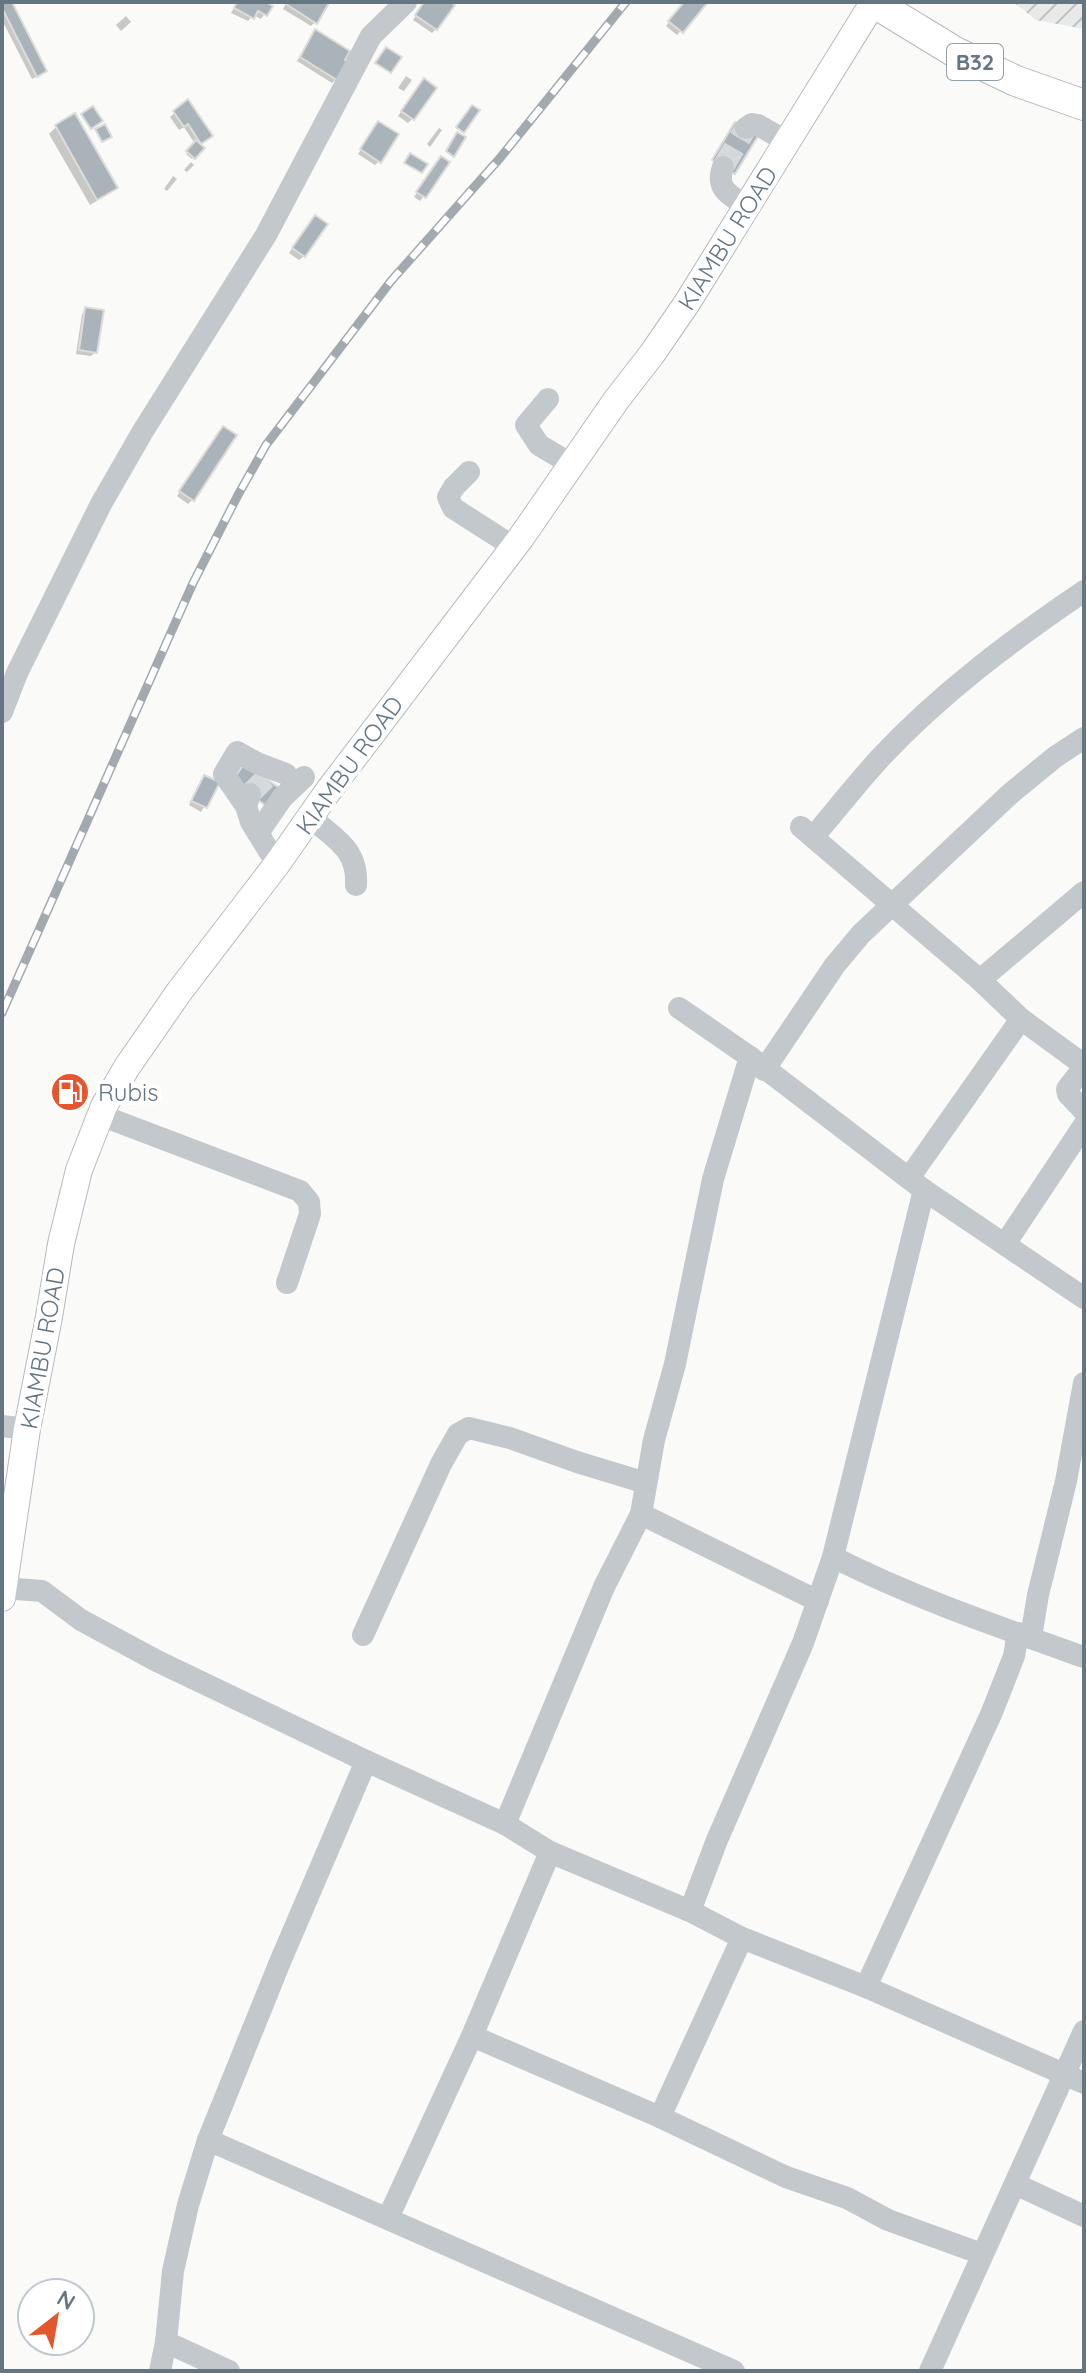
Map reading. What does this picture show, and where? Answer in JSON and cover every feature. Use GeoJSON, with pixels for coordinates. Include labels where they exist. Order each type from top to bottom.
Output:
{"type":"FeatureCollection","features":[{"type":"Feature","properties":{"kind":"highway","name":"B32"},"geometry":{"type":"LineString","coordinates":[[873,2],[955,52],[1016,81],[1084,105]]}},
{"type":"Feature","properties":{"kind":"main road","name":"KIAMBU ROAD"},"geometry":{"type":"LineString","coordinates":[[3,1593],[15,1428],[49,1317],[61,1244],[79,1170],[100,1115],[127,1067],[179,992],[514,547],[687,303],[873,2]]}},
{"type":"Feature","properties":{"kind":"street"},"geometry":{"type":"LineString","coordinates":[[2,712],[17,673],[101,504],[266,235],[371,36],[406,2]]}},
{"type":"Feature","properties":{"kind":"street"},"geometry":{"type":"LineString","coordinates":[[746,128],[752,124],[758,125],[786,141]]}},
{"type":"Feature","properties":{"kind":"street"},"geometry":{"type":"LineString","coordinates":[[723,167],[720,184],[725,192],[747,206]]}},
{"type":"Feature","properties":{"kind":"street"},"geometry":{"type":"LineString","coordinates":[[548,399],[526,425],[539,445],[571,464]]}},
{"type":"Feature","properties":{"kind":"street"},"geometry":{"type":"LineString","coordinates":[[469,472],[448,497],[453,508],[514,547]]}},
{"type":"Feature","properties":{"kind":"street"},"geometry":{"type":"LineString","coordinates":[[1084,591],[949,691],[808,832],[1021,1019],[1084,1066],[1067,1089],[1084,1111]]}},
{"type":"Feature","properties":{"kind":"street"},"geometry":{"type":"LineString","coordinates":[[505,1824],[604,1587],[641,1514],[654,1440],[681,1337],[713,1179],[757,1064],[861,934],[1010,794],[1084,738]]}},
{"type":"Feature","properties":{"kind":"street"},"geometry":{"type":"LineString","coordinates":[[270,786],[329,790]]}},
{"type":"Feature","properties":{"kind":"street"},"geometry":{"type":"LineString","coordinates":[[270,786],[258,833],[277,864]]}},
{"type":"Feature","properties":{"kind":"street"},"geometry":{"type":"LineString","coordinates":[[258,833],[282,798],[270,786]]}},
{"type":"Feature","properties":{"kind":"street"},"geometry":{"type":"LineString","coordinates":[[310,817],[351,854],[356,864],[356,885]]}},
{"type":"Feature","properties":{"kind":"street"},"geometry":{"type":"LineString","coordinates":[[980,980],[1084,892]]}},
{"type":"Feature","properties":{"kind":"street"},"geometry":{"type":"LineString","coordinates":[[679,1008],[917,1184],[1084,1298]]}},
{"type":"Feature","properties":{"kind":"street"},"geometry":{"type":"LineString","coordinates":[[690,1911],[717,1840],[803,1643],[833,1557],[917,1184],[1021,1019]]}},
{"type":"Feature","properties":{"kind":"street"},"geometry":{"type":"LineString","coordinates":[[100,1115],[300,1191],[309,1202],[310,1214],[287,1283]]}},
{"type":"Feature","properties":{"kind":"street"},"geometry":{"type":"LineString","coordinates":[[1005,1244],[1084,1125]]}},
{"type":"Feature","properties":{"kind":"street"},"geometry":{"type":"LineString","coordinates":[[866,1987],[961,1783],[1024,1635],[1038,1595],[1066,1481],[1084,1383]]}},
{"type":"Feature","properties":{"kind":"street"},"geometry":{"type":"LineString","coordinates":[[363,1635],[441,1464],[458,1434],[469,1428],[510,1438],[646,1483]]}},
{"type":"Feature","properties":{"kind":"street"},"geometry":{"type":"LineString","coordinates":[[641,1514],[818,1601]]}},
{"type":"Feature","properties":{"kind":"street"},"geometry":{"type":"LineString","coordinates":[[833,1557],[937,1604],[1084,1657]]}},
{"type":"Feature","properties":{"kind":"street"},"geometry":{"type":"LineString","coordinates":[[3,1593],[42,1591],[81,1620],[157,1661],[505,1824],[550,1852],[690,1911],[742,1938],[866,1987],[1075,2079]]}},
{"type":"Feature","properties":{"kind":"street"},"geometry":{"type":"LineString","coordinates":[[160,2371],[173,2271],[188,2205],[208,2140],[366,1761]]}},
{"type":"Feature","properties":{"kind":"street"},"geometry":{"type":"LineString","coordinates":[[388,2218],[472,2036],[550,1852]]}},
{"type":"Feature","properties":{"kind":"street"},"geometry":{"type":"LineString","coordinates":[[660,2117],[742,1938]]}},
{"type":"Feature","properties":{"kind":"street"},"geometry":{"type":"LineString","coordinates":[[930,2371],[1015,2184],[1075,2079],[1084,2031]]}},
{"type":"Feature","properties":{"kind":"street"},"geometry":{"type":"LineString","coordinates":[[472,2036],[660,2117],[786,2177],[847,2198],[888,2220],[982,2254]]}},
{"type":"Feature","properties":{"kind":"street"},"geometry":{"type":"LineString","coordinates":[[208,2140],[734,2371]]}},
{"type":"Feature","properties":{"kind":"street"},"geometry":{"type":"LineString","coordinates":[[1015,2184],[1084,2216]]}},
{"type":"Feature","properties":{"kind":"street"},"geometry":{"type":"LineString","coordinates":[[166,2342],[229,2371]]}},
{"type":"Feature","properties":{"kind":"shaded area"},"geometry":{"type":"Polygon","coordinates":[[[1013,2],[1084,2],[1084,29],[1036,20],[1013,2]]]}},
{"type":"Feature","properties":{"kind":"building"},"geometry":{"type":"Polygon","coordinates":[[[2,2],[12,2],[47,71],[37,77],[2,8],[2,2]]]}},
{"type":"Feature","properties":{"kind":"building"},"geometry":{"type":"Polygon","coordinates":[[[237,2],[266,2],[273,6],[267,16],[258,11],[254,19],[234,8],[237,2]]]}},
{"type":"Feature","properties":{"kind":"building"},"geometry":{"type":"Polygon","coordinates":[[[287,2],[327,2],[329,3],[317,24],[287,2]]]}},
{"type":"Feature","properties":{"kind":"building"},"geometry":{"type":"Polygon","coordinates":[[[424,2],[450,2],[455,5],[437,30],[415,15],[424,2]]]}},
{"type":"Feature","properties":{"kind":"building"},"geometry":{"type":"Polygon","coordinates":[[[684,2],[708,2],[683,33],[668,21],[684,2]]]}},
{"type":"Feature","properties":{"kind":"building"},"geometry":{"type":"Polygon","coordinates":[[[315,29],[350,51],[345,60],[348,62],[337,80],[300,57],[315,29]]]}},
{"type":"Feature","properties":{"kind":"building"},"geometry":{"type":"Polygon","coordinates":[[[386,47],[402,57],[391,73],[375,63],[386,47]]]}},
{"type":"Feature","properties":{"kind":"building"},"geometry":{"type":"Polygon","coordinates":[[[424,78],[437,88],[414,120],[401,111],[424,78]]]}},
{"type":"Feature","properties":{"kind":"building"},"geometry":{"type":"Polygon","coordinates":[[[188,99],[213,136],[201,144],[188,124],[184,127],[173,111],[188,99]]]}},
{"type":"Feature","properties":{"kind":"building"},"geometry":{"type":"Polygon","coordinates":[[[472,105],[480,110],[464,133],[456,127],[472,105]]]}},
{"type":"Feature","properties":{"kind":"building"},"geometry":{"type":"Polygon","coordinates":[[[93,106],[103,121],[91,129],[81,114],[93,106]]]}},
{"type":"Feature","properties":{"kind":"building"},"geometry":{"type":"Polygon","coordinates":[[[75,113],[118,188],[97,200],[55,125],[75,113]]]}},
{"type":"Feature","properties":{"kind":"building"},"geometry":{"type":"Polygon","coordinates":[[[378,121],[399,134],[381,163],[360,149],[378,121]]]}},
{"type":"Feature","properties":{"kind":"building"},"geometry":{"type":"Polygon","coordinates":[[[735,122],[758,136],[735,174],[712,160],[735,122]]]}},
{"type":"Feature","properties":{"kind":"building"},"geometry":{"type":"Polygon","coordinates":[[[105,124],[112,137],[102,142],[95,129],[105,124]]]}},
{"type":"Feature","properties":{"kind":"building"},"geometry":{"type":"Polygon","coordinates":[[[457,132],[466,137],[454,157],[446,151],[457,132]]]}},
{"type":"Feature","properties":{"kind":"building"},"geometry":{"type":"Polygon","coordinates":[[[196,140],[205,148],[195,159],[186,151],[196,140]]]}},
{"type":"Feature","properties":{"kind":"building"},"geometry":{"type":"Polygon","coordinates":[[[410,153],[428,164],[422,173],[404,163],[410,153]]]}},
{"type":"Feature","properties":{"kind":"building"},"geometry":{"type":"Polygon","coordinates":[[[441,156],[450,162],[426,198],[416,192],[441,156]]]}},
{"type":"Feature","properties":{"kind":"building"},"geometry":{"type":"Polygon","coordinates":[[[315,215],[328,224],[305,257],[292,248],[315,215]]]}},
{"type":"Feature","properties":{"kind":"building"},"geometry":{"type":"Polygon","coordinates":[[[85,307],[104,310],[97,353],[79,350],[85,307]]]}},
{"type":"Feature","properties":{"kind":"building"},"geometry":{"type":"Polygon","coordinates":[[[223,426],[237,435],[194,501],[179,491],[223,426]]]}},
{"type":"Feature","properties":{"kind":"building"},"geometry":{"type":"Polygon","coordinates":[[[245,763],[282,790],[269,808],[232,781],[245,763]]]}},
{"type":"Feature","properties":{"kind":"building"},"geometry":{"type":"Polygon","coordinates":[[[204,775],[220,782],[207,808],[191,801],[204,775]]]}},
{"type":"Feature","properties":{"kind":"tunnel"},"geometry":{"type":"LineString","coordinates":[[723,167],[746,128]]}},
{"type":"Feature","properties":{"kind":"tunnel"},"geometry":{"type":"LineString","coordinates":[[250,794],[266,778]]}},
{"type":"Feature","properties":{"kind":"railway"},"geometry":{"type":"LineString","coordinates":[[2,1013],[193,583],[266,445],[391,281],[500,158],[626,2]]}},
{"type":"Feature","properties":{"kind":"place","name":"Rubis"},"geometry":{"type":"Point","coordinates":[70,1092]}}]}
